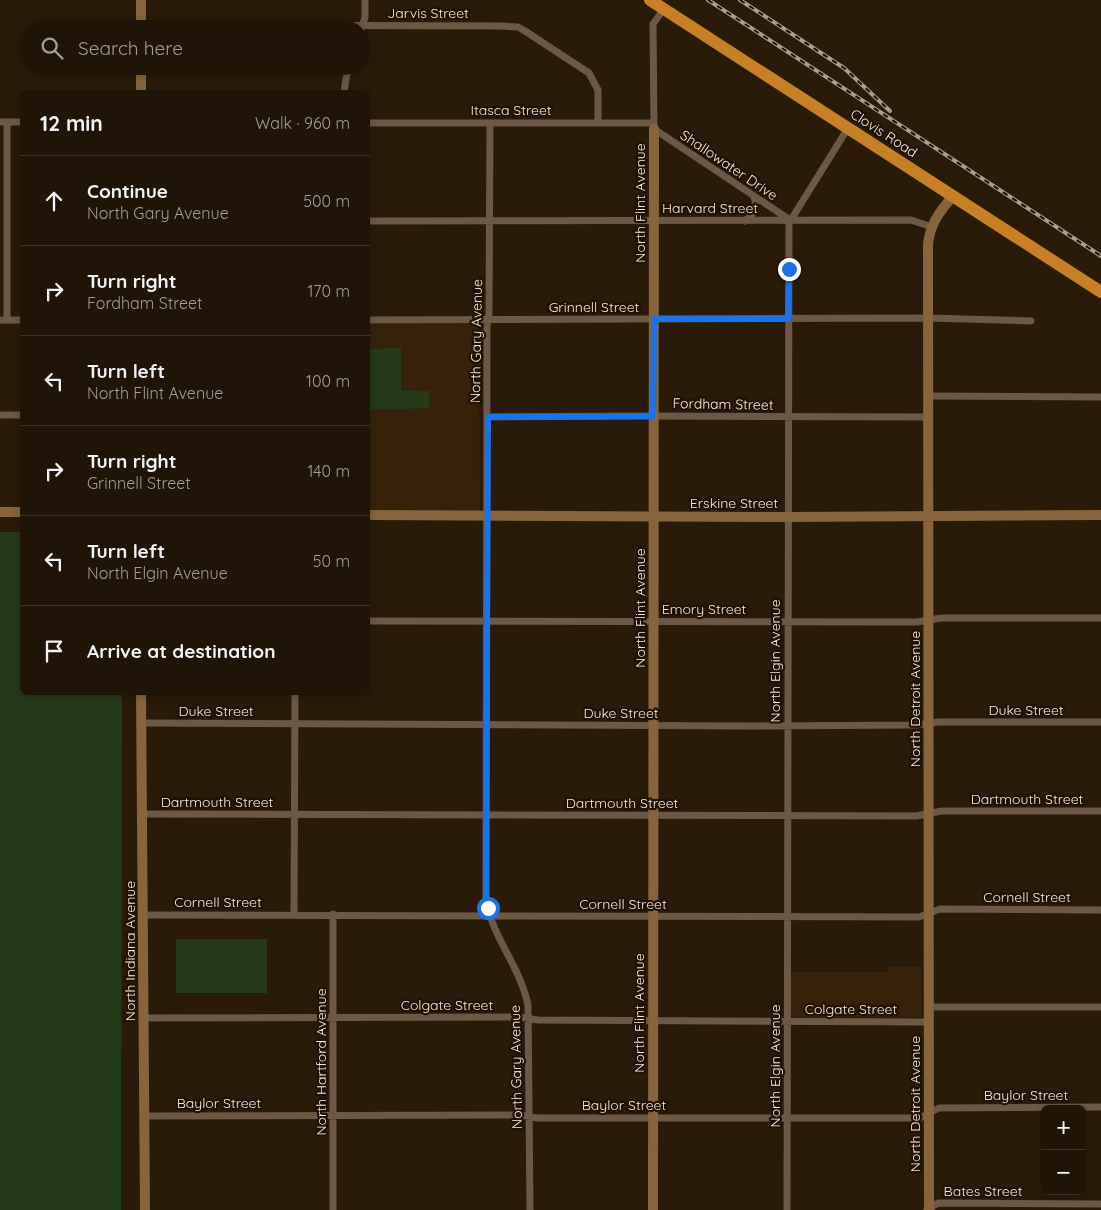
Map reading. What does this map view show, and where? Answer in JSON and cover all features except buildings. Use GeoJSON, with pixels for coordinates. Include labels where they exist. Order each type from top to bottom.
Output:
{"type":"FeatureCollection","features":[{"type":"Feature","properties":{"kind":"highway","name":"Clovis Road"},"geometry":{"type":"LineString","coordinates":[[650,0],[1101,292]]}},
{"type":"Feature","properties":{"kind":"street"},"geometry":{"type":"LineString","coordinates":[[141,0],[141,20]]}},
{"type":"Feature","properties":{"kind":"street"},"geometry":{"type":"LineString","coordinates":[[364,20],[365,0]]}},
{"type":"Feature","properties":{"kind":"street","name":"North Flint Avenue"},"geometry":{"type":"LineString","coordinates":[[653,1210],[653,24],[664,9]]}},
{"type":"Feature","properties":{"kind":"street","name":"Jarvis Street"},"geometry":{"type":"LineString","coordinates":[[370,28],[518,27],[589,73],[598,90],[598,123]]}},
{"type":"Feature","properties":{"kind":"street"},"geometry":{"type":"LineString","coordinates":[[141,75],[141,90]]}},
{"type":"Feature","properties":{"kind":"street"},"geometry":{"type":"LineString","coordinates":[[344,90],[347,75]]}},
{"type":"Feature","properties":{"kind":"street"},"geometry":{"type":"LineString","coordinates":[[20,122],[3,122],[3,320],[20,320]]}},
{"type":"Feature","properties":{"kind":"street","name":"Itasca Street"},"geometry":{"type":"LineString","coordinates":[[370,123],[598,123],[654,126]]}},
{"type":"Feature","properties":{"kind":"street","name":"North Gary Avenue"},"geometry":{"type":"LineString","coordinates":[[490,123],[486,900],[496,931],[521,979],[526,993],[529,1019],[530,1210]]}},
{"type":"Feature","properties":{"kind":"street","name":"Shallowater Drive"},"geometry":{"type":"LineString","coordinates":[[654,126],[790,221]]}},
{"type":"Feature","properties":{"kind":"street"},"geometry":{"type":"LineString","coordinates":[[790,221],[848,128]]}},
{"type":"Feature","properties":{"kind":"street"},"geometry":{"type":"LineString","coordinates":[[745,221],[755,212],[754,196]]}},
{"type":"Feature","properties":{"kind":"street","name":"North Detroit Avenue"},"geometry":{"type":"LineString","coordinates":[[929,1210],[928,244],[932,227],[953,196]]}},
{"type":"Feature","properties":{"kind":"street","name":"Harvard Street"},"geometry":{"type":"LineString","coordinates":[[370,221],[910,220],[932,227]]}},
{"type":"Feature","properties":{"kind":"street","name":"North Elgin Avenue"},"geometry":{"type":"LineString","coordinates":[[787,1210],[788,319],[790,221]]}},
{"type":"Feature","properties":{"kind":"street","name":"Grinnell Street"},"geometry":{"type":"LineString","coordinates":[[370,320],[929,318],[1031,321]]}},
{"type":"Feature","properties":{"kind":"street"},"geometry":{"type":"LineString","coordinates":[[929,396],[1101,397]]}},
{"type":"Feature","properties":{"kind":"street"},"geometry":{"type":"LineString","coordinates":[[0,415],[20,415]]}},
{"type":"Feature","properties":{"kind":"street","name":"Fordham Street"},"geometry":{"type":"LineString","coordinates":[[488,417],[929,417]]}},
{"type":"Feature","properties":{"kind":"street"},"geometry":{"type":"LineString","coordinates":[[0,512],[20,512]]}},
{"type":"Feature","properties":{"kind":"street","name":"Erskine Street"},"geometry":{"type":"LineString","coordinates":[[370,515],[788,517],[1101,515]]}},
{"type":"Feature","properties":{"kind":"street","name":"Emory Street"},"geometry":{"type":"LineString","coordinates":[[370,621],[917,622],[941,618],[1101,618]]}},
{"type":"Feature","properties":{"kind":"street","name":"North Indiana Avenue"},"geometry":{"type":"LineString","coordinates":[[141,695],[145,1210]]}},
{"type":"Feature","properties":{"kind":"street"},"geometry":{"type":"LineString","coordinates":[[294,915],[296,695]]}},
{"type":"Feature","properties":{"kind":"street","name":"Duke Street"},"geometry":{"type":"LineString","coordinates":[[141,723],[788,726],[1101,722]]}},
{"type":"Feature","properties":{"kind":"street","name":"Dartmouth Street"},"geometry":{"type":"LineString","coordinates":[[143,814],[916,816],[942,811],[1101,812]]}},
{"type":"Feature","properties":{"kind":"street","name":"Cornell Street"},"geometry":{"type":"LineString","coordinates":[[144,915],[919,917],[940,909],[1101,910]]}},
{"type":"Feature","properties":{"kind":"street","name":"North Hartford Avenue"},"geometry":{"type":"LineString","coordinates":[[333,914],[333,1210]]}},
{"type":"Feature","properties":{"kind":"street"},"geometry":{"type":"LineString","coordinates":[[929,1007],[1101,1007]]}},
{"type":"Feature","properties":{"kind":"street","name":"Colgate Street"},"geometry":{"type":"LineString","coordinates":[[144,1018],[520,1018],[538,1020],[929,1022]]}},
{"type":"Feature","properties":{"kind":"street","name":"Baylor Street"},"geometry":{"type":"LineString","coordinates":[[145,1116],[521,1115],[653,1118],[920,1118],[939,1108],[1101,1107]]}},
{"type":"Feature","properties":{"kind":"street","name":"Bates Street"},"geometry":{"type":"LineString","coordinates":[[929,1210],[938,1203],[1101,1204]]}},
{"type":"Feature","properties":{"kind":"shaded area"},"geometry":{"type":"Polygon","coordinates":[[[370,324],[475,324],[479,326],[480,507],[478,511],[370,511],[370,324]]]}},
{"type":"Feature","properties":{"kind":"shaded area"},"geometry":{"type":"Polygon","coordinates":[[[888,967],[922,967],[922,1015],[920,1017],[793,1017],[790,1015],[790,972],[887,972],[888,967]]]}},
{"type":"Feature","properties":{"kind":"green space"},"geometry":{"type":"Polygon","coordinates":[[[401,348],[401,390],[429,391],[429,408],[370,410],[370,349],[401,348]]]}},
{"type":"Feature","properties":{"kind":"green space"},"geometry":{"type":"Polygon","coordinates":[[[0,532],[20,532],[20,695],[122,695],[121,1210],[0,1210],[0,532]]]}},
{"type":"Feature","properties":{"kind":"green space"},"geometry":{"type":"Polygon","coordinates":[[[176,939],[267,939],[267,993],[176,993],[176,939]]]}},
{"type":"Feature","properties":{"kind":"railway"},"geometry":{"type":"LineString","coordinates":[[708,0],[1101,256]]}},
{"type":"Feature","properties":{"kind":"railway"},"geometry":{"type":"LineString","coordinates":[[740,0],[844,68],[890,111]]}},
{"type":"Feature","properties":{"kind":"route"},"geometry":{"type":"LineString","coordinates":[[488,908],[486,900],[486,524],[488,502],[488,417],[653,416],[654,319],[788,319],[789,269]]}}]}
